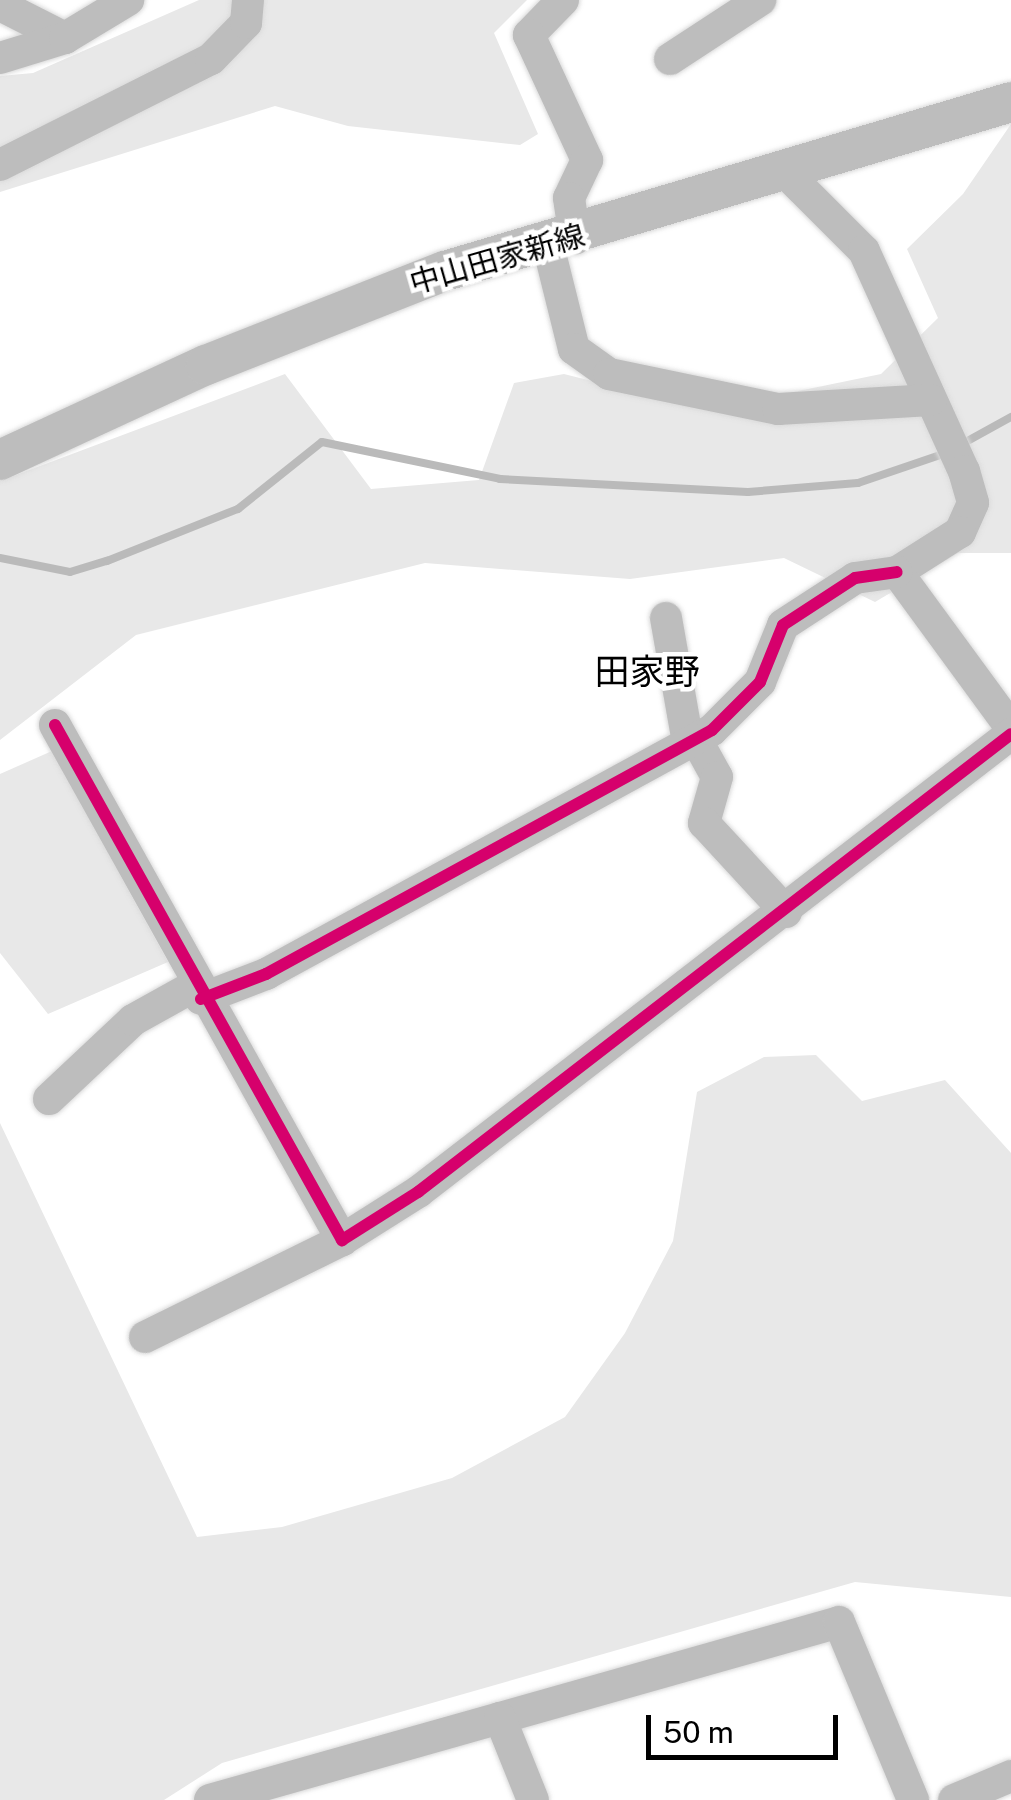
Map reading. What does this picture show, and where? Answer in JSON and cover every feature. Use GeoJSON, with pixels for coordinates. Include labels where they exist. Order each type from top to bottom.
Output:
{"type":"FeatureCollection","features":[{"type":"Feature","properties":{"kind":"main road","name":"中山田家新線"},"geometry":{"type":"LineString","coordinates":[[0,460],[365,299],[561,242],[781,168],[1011,102]]}},
{"type":"Feature","properties":{"kind":"street"},"geometry":{"type":"LineString","coordinates":[[0,58],[65,38],[128,0]]}},
{"type":"Feature","properties":{"kind":"street"},"geometry":{"type":"LineString","coordinates":[[0,165],[212,59],[246,24],[248,0]]}},
{"type":"Feature","properties":{"kind":"street"},"geometry":{"type":"LineString","coordinates":[[563,0],[530,36],[587,160],[569,198],[561,242],[574,349],[609,374],[778,409],[931,400]]}},
{"type":"Feature","properties":{"kind":"street"},"geometry":{"type":"LineString","coordinates":[[670,60],[760,0]]}},
{"type":"Feature","properties":{"kind":"street"},"geometry":{"type":"LineString","coordinates":[[0,5],[65,38]]}},
{"type":"Feature","properties":{"kind":"street"},"geometry":{"type":"LineString","coordinates":[[49,1099],[133,1020],[198,992],[266,974],[692,741],[760,682],[784,625],[855,578],[897,572],[960,532],[973,503],[864,251],[781,168]]}},
{"type":"Feature","properties":{"kind":"street"},"geometry":{"type":"LineString","coordinates":[[145,1337],[342,1240],[786,912],[1011,731],[897,572]]}},
{"type":"Feature","properties":{"kind":"street"},"geometry":{"type":"LineString","coordinates":[[666,618],[692,741],[718,777],[704,823],[786,912]]}},
{"type":"Feature","properties":{"kind":"street"},"geometry":{"type":"LineString","coordinates":[[55,726],[198,992],[342,1240]]}},
{"type":"Feature","properties":{"kind":"street"},"geometry":{"type":"LineString","coordinates":[[210,1800],[839,1622],[913,1800]]}},
{"type":"Feature","properties":{"kind":"street"},"geometry":{"type":"LineString","coordinates":[[500,1718],[533,1800]]}},
{"type":"Feature","properties":{"kind":"street"},"geometry":{"type":"LineString","coordinates":[[954,1800],[1011,1776]]}},
{"type":"Feature","properties":{"kind":"shaded area"},"geometry":{"type":"Polygon","coordinates":[[[199,0],[527,0],[494,33],[538,134],[520,145],[348,126],[275,106],[0,192],[0,76],[33,73],[199,0]]]}},
{"type":"Feature","properties":{"kind":"shaded area"},"geometry":{"type":"Polygon","coordinates":[[[1011,124],[1011,553],[958,553],[875,602],[784,558],[630,579],[425,563],[136,635],[0,740],[0,481],[285,374],[371,489],[479,480],[514,383],[564,374],[706,410],[881,374],[938,318],[907,249],[963,194],[1011,124]]]}},
{"type":"Feature","properties":{"kind":"shaded area"},"geometry":{"type":"Polygon","coordinates":[[[52,751],[168,962],[48,1014],[0,953],[0,774],[52,751]]]}},
{"type":"Feature","properties":{"kind":"shaded area"},"geometry":{"type":"Polygon","coordinates":[[[816,1055],[862,1101],[945,1080],[1011,1153],[1011,1597],[855,1582],[222,1763],[164,1800],[0,1800],[0,1123],[197,1537],[282,1527],[452,1478],[565,1417],[625,1333],[673,1241],[697,1092],[764,1057],[816,1055]]]}},
{"type":"Feature","properties":{"kind":"waterway"},"geometry":{"type":"LineString","coordinates":[[962,444],[1011,417]]}},
{"type":"Feature","properties":{"kind":"waterway"},"geometry":{"type":"LineString","coordinates":[[0,558],[70,572],[107,561],[238,509],[322,442],[500,479],[748,492],[858,483],[946,453]]}},
{"type":"Feature","properties":{"kind":"cycle path"},"geometry":{"type":"LineString","coordinates":[[201,999],[266,974],[712,730],[760,682],[783,625],[855,578],[897,572]]}},
{"type":"Feature","properties":{"kind":"cycle path"},"geometry":{"type":"LineString","coordinates":[[55,725],[342,1240],[418,1192],[1011,734]]}},
{"type":"Feature","properties":{"kind":"district","name":"田家野"},"geometry":{"type":"Point","coordinates":[647,672]}}]}
